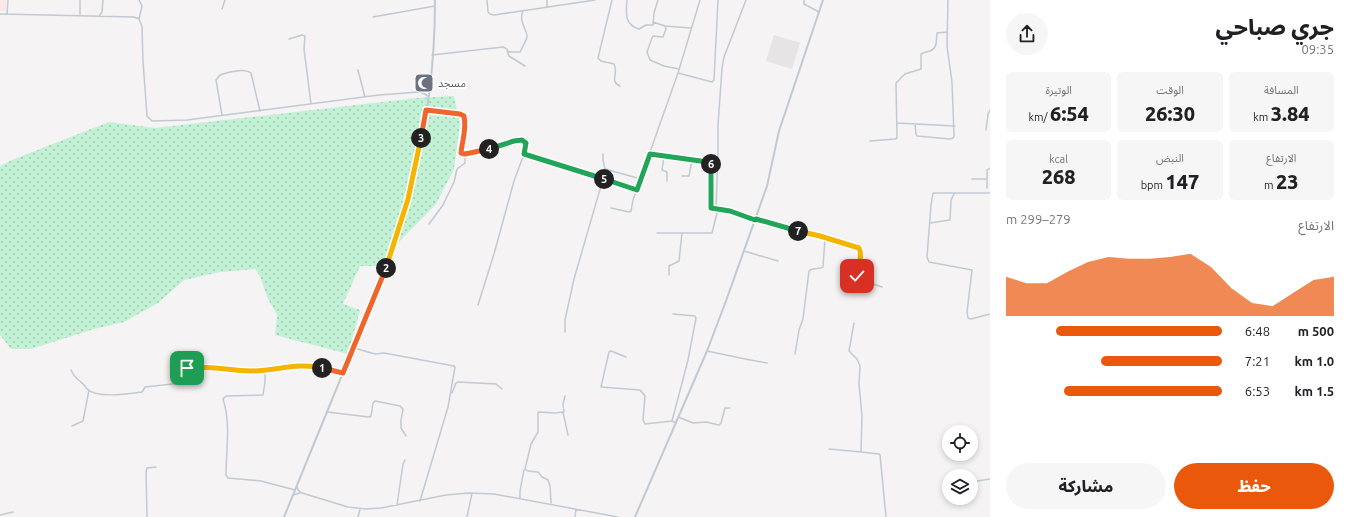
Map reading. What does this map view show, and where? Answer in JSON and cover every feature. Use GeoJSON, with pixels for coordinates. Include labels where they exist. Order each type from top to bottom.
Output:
{"type":"FeatureCollection","features":[{"type":"Feature","properties":{"kind":"street"},"geometry":{"type":"LineString","coordinates":[[7,14],[8,0]]}},
{"type":"Feature","properties":{"kind":"street"},"geometry":{"type":"LineString","coordinates":[[80,0],[80,15]]}},
{"type":"Feature","properties":{"kind":"street"},"geometry":{"type":"LineString","coordinates":[[100,16],[102,12],[103,0]]}},
{"type":"Feature","properties":{"kind":"street"},"geometry":{"type":"LineString","coordinates":[[139,0],[142,4]]}},
{"type":"Feature","properties":{"kind":"street"},"geometry":{"type":"LineString","coordinates":[[222,9],[225,0]]}},
{"type":"Feature","properties":{"kind":"street"},"geometry":{"type":"LineString","coordinates":[[284,517],[354,348],[386,266],[401,222],[414,176],[426,110],[432,55],[435,0]]}},
{"type":"Feature","properties":{"kind":"street"},"geometry":{"type":"LineString","coordinates":[[487,0],[488,12],[492,15],[595,0]]}},
{"type":"Feature","properties":{"kind":"street"},"geometry":{"type":"LineString","coordinates":[[547,0],[547,7]]}},
{"type":"Feature","properties":{"kind":"street"},"geometry":{"type":"LineString","coordinates":[[612,0],[598,58],[614,64],[616,71],[614,80],[615,83],[620,86]]}},
{"type":"Feature","properties":{"kind":"street"},"geometry":{"type":"LineString","coordinates":[[626,0],[626,13],[632,26],[642,28],[646,25],[653,25],[658,0]]}},
{"type":"Feature","properties":{"kind":"street"},"geometry":{"type":"LineString","coordinates":[[610,208],[631,212],[637,190],[678,73],[700,0]]}},
{"type":"Feature","properties":{"kind":"street"},"geometry":{"type":"LineString","coordinates":[[678,73],[712,82],[714,80],[718,0]]}},
{"type":"Feature","properties":{"kind":"street"},"geometry":{"type":"LineString","coordinates":[[657,233],[712,233],[717,209],[718,125],[722,68],[724,57],[746,0]]}},
{"type":"Feature","properties":{"kind":"street"},"geometry":{"type":"LineString","coordinates":[[804,0],[804,4],[819,12]]}},
{"type":"Feature","properties":{"kind":"street"},"geometry":{"type":"LineString","coordinates":[[635,517],[707,350],[744,251],[767,186],[781,124],[823,0]]}},
{"type":"Feature","properties":{"kind":"street"},"geometry":{"type":"LineString","coordinates":[[915,124],[916,135],[950,139],[954,138],[952,82],[947,46],[948,0]]}},
{"type":"Feature","properties":{"kind":"street"},"geometry":{"type":"LineString","coordinates":[[143,2],[139,19],[142,26],[143,61],[148,119],[154,122],[222,116],[364,97],[419,92],[429,87]]}},
{"type":"Feature","properties":{"kind":"street"},"geometry":{"type":"LineString","coordinates":[[374,17],[435,6]]}},
{"type":"Feature","properties":{"kind":"street"},"geometry":{"type":"LineString","coordinates":[[507,51],[521,51],[527,36],[522,20],[522,14],[524,11]]}},
{"type":"Feature","properties":{"kind":"street"},"geometry":{"type":"LineString","coordinates":[[102,12],[105,16]]}},
{"type":"Feature","properties":{"kind":"street"},"geometry":{"type":"LineString","coordinates":[[0,14],[80,15],[134,17],[139,19]]}},
{"type":"Feature","properties":{"kind":"street"},"geometry":{"type":"LineString","coordinates":[[653,22],[665,26],[691,28]]}},
{"type":"Feature","properties":{"kind":"street"},"geometry":{"type":"LineString","coordinates":[[665,26],[666,29],[663,37],[654,36],[647,53],[651,61],[679,69]]}},
{"type":"Feature","properties":{"kind":"street"},"geometry":{"type":"LineString","coordinates":[[870,141],[896,138],[898,123],[896,83],[905,74],[921,69],[921,54],[932,50],[936,46],[937,33],[948,32]]}},
{"type":"Feature","properties":{"kind":"street"},"geometry":{"type":"LineString","coordinates":[[288,39],[302,35],[305,36],[304,48],[311,104]]}},
{"type":"Feature","properties":{"kind":"street"},"geometry":{"type":"LineString","coordinates":[[432,55],[505,47],[509,56],[525,66]]}},
{"type":"Feature","properties":{"kind":"street"},"geometry":{"type":"LineString","coordinates":[[358,70],[364,97]]}},
{"type":"Feature","properties":{"kind":"street"},"geometry":{"type":"LineString","coordinates":[[222,116],[216,80],[220,75],[239,71],[248,71],[251,73],[260,111]]}},
{"type":"Feature","properties":{"kind":"street"},"geometry":{"type":"LineString","coordinates":[[419,92],[428,96]]}},
{"type":"Feature","properties":{"kind":"street"},"geometry":{"type":"LineString","coordinates":[[426,110],[463,115],[465,127],[461,152],[465,154],[465,163],[457,169],[454,182],[443,205],[429,224]]}},
{"type":"Feature","properties":{"kind":"street"},"geometry":{"type":"LineString","coordinates":[[986,130],[990,110]]}},
{"type":"Feature","properties":{"kind":"street"},"geometry":{"type":"LineString","coordinates":[[898,123],[954,126]]}},
{"type":"Feature","properties":{"kind":"street"},"geometry":{"type":"LineString","coordinates":[[465,154],[514,141],[522,140],[526,143],[524,154],[514,181],[494,254],[478,304]]}},
{"type":"Feature","properties":{"kind":"street"},"geometry":{"type":"LineString","coordinates":[[524,154],[637,190]]}},
{"type":"Feature","properties":{"kind":"street"},"geometry":{"type":"LineString","coordinates":[[603,154],[604,168],[607,170],[641,179]]}},
{"type":"Feature","properties":{"kind":"street"},"geometry":{"type":"LineString","coordinates":[[650,154],[708,162],[711,164],[710,207],[859,248],[861,253],[857,276],[873,284],[882,286]]}},
{"type":"Feature","properties":{"kind":"street"},"geometry":{"type":"LineString","coordinates":[[664,156],[662,170],[667,172],[667,181]]}},
{"type":"Feature","properties":{"kind":"street"},"geometry":{"type":"LineString","coordinates":[[682,176],[689,176],[692,160]]}},
{"type":"Feature","properties":{"kind":"street"},"geometry":{"type":"LineString","coordinates":[[987,188],[987,170],[990,168]]}},
{"type":"Feature","properties":{"kind":"street"},"geometry":{"type":"LineString","coordinates":[[565,332],[564,320],[574,280],[607,170]]}},
{"type":"Feature","properties":{"kind":"street"},"geometry":{"type":"LineString","coordinates":[[972,179],[987,179]]}},
{"type":"Feature","properties":{"kind":"street"},"geometry":{"type":"LineString","coordinates":[[990,193],[933,194],[928,261],[972,270],[967,312],[968,318],[971,319],[990,314]]}},
{"type":"Feature","properties":{"kind":"street"},"geometry":{"type":"LineString","coordinates":[[930,223],[950,220],[951,198],[954,194]]}},
{"type":"Feature","properties":{"kind":"street"},"geometry":{"type":"LineString","coordinates":[[669,275],[669,266],[679,261],[682,233]]}},
{"type":"Feature","properties":{"kind":"street"},"geometry":{"type":"LineString","coordinates":[[795,354],[799,330],[803,319],[809,271],[811,269],[821,269],[823,267],[825,238]]}},
{"type":"Feature","properties":{"kind":"street"},"geometry":{"type":"LineString","coordinates":[[744,251],[778,261]]}},
{"type":"Feature","properties":{"kind":"street"},"geometry":{"type":"LineString","coordinates":[[672,421],[688,360],[696,318],[695,316],[673,314]]}},
{"type":"Feature","properties":{"kind":"street"},"geometry":{"type":"LineString","coordinates":[[854,324],[849,351],[857,359],[860,366],[859,384],[862,409],[861,452]]}},
{"type":"Feature","properties":{"kind":"street"},"geometry":{"type":"LineString","coordinates":[[354,348],[375,354],[384,353],[454,366],[451,395]]}},
{"type":"Feature","properties":{"kind":"street"},"geometry":{"type":"LineString","coordinates":[[707,350],[745,360],[768,363]]}},
{"type":"Feature","properties":{"kind":"street"},"geometry":{"type":"LineString","coordinates":[[626,357],[611,351],[609,352],[601,386],[602,388],[637,389],[642,391],[645,396],[643,420],[646,424],[672,421],[676,423]]}},
{"type":"Feature","properties":{"kind":"street"},"geometry":{"type":"LineString","coordinates":[[71,370],[75,378],[89,390],[105,394],[142,392],[145,387],[179,384],[182,382],[185,371],[189,368],[214,367],[243,371],[307,366],[343,373]]}},
{"type":"Feature","properties":{"kind":"street"},"geometry":{"type":"LineString","coordinates":[[265,370],[263,395],[226,396],[223,399],[226,406],[228,437],[226,475],[228,478],[266,482],[295,490]]}},
{"type":"Feature","properties":{"kind":"street"},"geometry":{"type":"LineString","coordinates":[[420,501],[451,395],[456,383],[496,384],[502,389]]}},
{"type":"Feature","properties":{"kind":"street"},"geometry":{"type":"LineString","coordinates":[[72,426],[83,421],[89,390]]}},
{"type":"Feature","properties":{"kind":"street"},"geometry":{"type":"LineString","coordinates":[[565,396],[563,411],[568,436]]}},
{"type":"Feature","properties":{"kind":"street"},"geometry":{"type":"LineString","coordinates":[[327,412],[370,417],[374,402],[400,406],[403,409],[401,428],[406,436]]}},
{"type":"Feature","properties":{"kind":"street"},"geometry":{"type":"LineString","coordinates":[[678,417],[693,422],[706,422],[719,425],[721,423],[725,408],[730,408]]}},
{"type":"Feature","properties":{"kind":"street"},"geometry":{"type":"LineString","coordinates":[[520,498],[520,490],[531,444],[538,432],[538,413],[555,413],[563,411]]}},
{"type":"Feature","properties":{"kind":"street"},"geometry":{"type":"LineString","coordinates":[[829,449],[880,455],[886,517]]}},
{"type":"Feature","properties":{"kind":"street"},"geometry":{"type":"LineString","coordinates":[[397,506],[403,464],[406,460]]}},
{"type":"Feature","properties":{"kind":"street"},"geometry":{"type":"LineString","coordinates":[[147,517],[146,472],[147,468],[156,467]]}},
{"type":"Feature","properties":{"kind":"street"},"geometry":{"type":"LineString","coordinates":[[525,469],[528,471],[538,472],[542,477],[548,479],[551,503]]}},
{"type":"Feature","properties":{"kind":"street"},"geometry":{"type":"LineString","coordinates":[[978,481],[990,479]]}},
{"type":"Feature","properties":{"kind":"street"},"geometry":{"type":"LineString","coordinates":[[297,487],[302,493],[342,505],[360,508],[397,506],[446,495],[472,493],[494,494],[551,503],[618,517]]}},
{"type":"Feature","properties":{"kind":"street"},"geometry":{"type":"LineString","coordinates":[[293,495],[302,493]]}},
{"type":"Feature","properties":{"kind":"street"},"geometry":{"type":"LineString","coordinates":[[467,517],[472,493]]}},
{"type":"Feature","properties":{"kind":"street"},"geometry":{"type":"LineString","coordinates":[[358,517],[360,508]]}},
{"type":"Feature","properties":{"kind":"street"},"geometry":{"type":"LineString","coordinates":[[575,517],[576,509]]}},
{"type":"Feature","properties":{"kind":"street"},"geometry":{"type":"LineString","coordinates":[[0,515],[13,512]]}},
{"type":"Feature","properties":{"kind":"shaded area"},"geometry":{"type":"Polygon","coordinates":[[[0,0],[6,0],[6,11],[0,11],[0,0]]]}},
{"type":"Feature","properties":{"kind":"shaded area"},"geometry":{"type":"Polygon","coordinates":[[[774,35],[800,43],[792,69],[766,61],[774,35]]]}},
{"type":"Feature","properties":{"kind":"green space"},"geometry":{"type":"Polygon","coordinates":[[[454,96],[460,124],[454,169],[436,204],[398,243],[380,266],[360,266],[343,304],[360,310],[348,354],[275,335],[277,315],[267,297],[260,276],[255,269],[220,272],[184,280],[158,303],[124,322],[94,329],[31,349],[11,349],[0,335],[0,166],[109,122],[155,128],[417,98],[454,96]]]}},
{"type":"Feature","properties":{"kind":"place","name":"مسجد"},"geometry":{"type":"Point","coordinates":[424,83]}},
{"type":"Feature","properties":{"kind":"route"},"geometry":{"type":"LineString","coordinates":[[187,368],[214,367],[254,371],[293,366],[307,366],[343,373],[379,286],[401,222],[414,176],[426,110],[463,115],[465,118],[465,127],[461,152],[462,154],[522,140],[526,143],[524,154],[637,190],[650,154],[708,162],[711,164],[711,208],[730,211],[755,220],[756,219],[820,236],[856,247],[860,249],[861,253],[857,276]]}}]}
